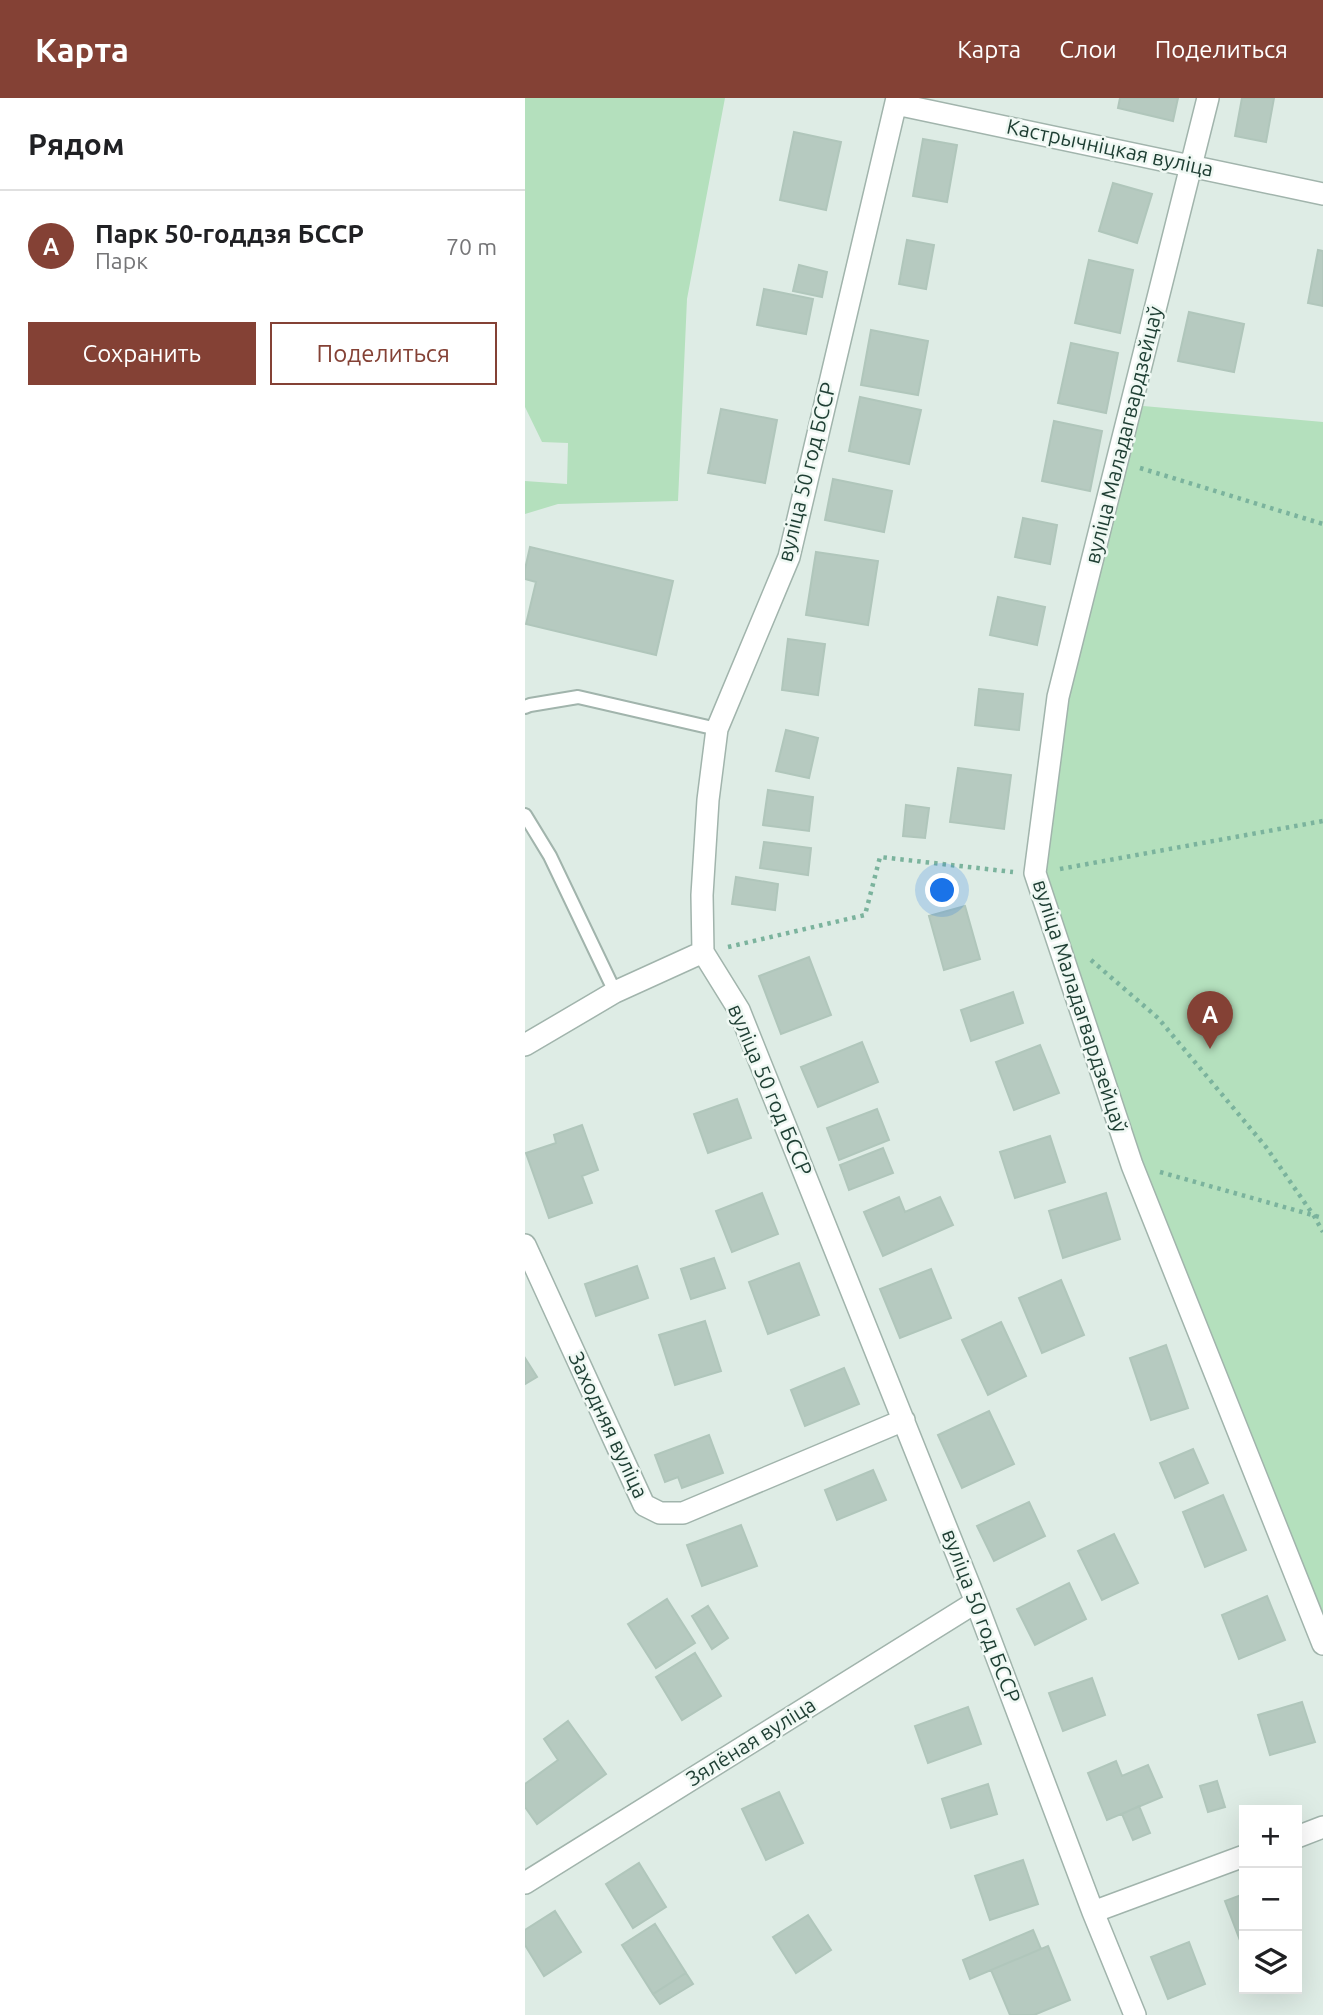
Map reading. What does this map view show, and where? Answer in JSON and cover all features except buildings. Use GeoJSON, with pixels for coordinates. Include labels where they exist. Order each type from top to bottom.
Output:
{"type":"FeatureCollection","features":[{"type":"Feature","properties":{"kind":"street","name":"вуліца Маладагвардзейцаў"},"geometry":{"type":"LineString","coordinates":[[1208,98],[1058,697],[1035,873],[1132,1165],[1323,1644]]}},
{"type":"Feature","properties":{"kind":"street","name":"Кастрычніцкая вуліца"},"geometry":{"type":"LineString","coordinates":[[897,101],[1323,194]]}},
{"type":"Feature","properties":{"kind":"street","name":"вуліца 50 год БССР"},"geometry":{"type":"LineString","coordinates":[[897,101],[789,557],[717,729],[708,800],[702,895],[703,952],[739,1010],[977,1602],[1093,1912],[1135,2015]]}},
{"type":"Feature","properties":{"kind":"street"},"geometry":{"type":"LineString","coordinates":[[525,1045],[615,992],[703,952]]}},
{"type":"Feature","properties":{"kind":"street","name":"Заходняя вуліца"},"geometry":{"type":"LineString","coordinates":[[525,1245],[644,1505],[660,1513],[683,1513],[904,1420]]}},
{"type":"Feature","properties":{"kind":"street","name":"Зялёная вуліца"},"geometry":{"type":"LineString","coordinates":[[525,1883],[977,1602]]}},
{"type":"Feature","properties":{"kind":"street"},"geometry":{"type":"LineString","coordinates":[[1302,1835],[1323,1828]]}},
{"type":"Feature","properties":{"kind":"street"},"geometry":{"type":"LineString","coordinates":[[1093,1912],[1239,1858]]}},
{"type":"Feature","properties":{"kind":"lane"},"geometry":{"type":"LineString","coordinates":[[525,707],[578,697],[717,729]]}},
{"type":"Feature","properties":{"kind":"lane"},"geometry":{"type":"LineString","coordinates":[[525,814],[550,856],[615,992]]}},
{"type":"Feature","properties":{"kind":"path"},"geometry":{"type":"LineString","coordinates":[[1118,461],[1323,524]]}},
{"type":"Feature","properties":{"kind":"path"},"geometry":{"type":"LineString","coordinates":[[703,952],[865,915],[880,857],[1035,873],[1323,821]]}},
{"type":"Feature","properties":{"kind":"path"},"geometry":{"type":"LineString","coordinates":[[1090,959],[1158,1018],[1266,1147],[1323,1232]]}},
{"type":"Feature","properties":{"kind":"path"},"geometry":{"type":"LineString","coordinates":[[1132,1165],[1323,1218]]}},
{"type":"Feature","properties":{"kind":"green space"},"geometry":{"type":"Polygon","coordinates":[[[525,98],[725,98],[687,299],[678,501],[558,504],[525,514],[525,481],[567,484],[568,443],[542,442],[525,407],[525,98]]]}},
{"type":"Feature","properties":{"kind":"green space"},"geometry":{"type":"Polygon","coordinates":[[[1132,405],[1323,422],[1323,1644],[1132,1165],[1036,873],[1058,697],[1132,405]]]}},
{"type":"Feature","properties":{"kind":"place","name":"Парк 50-годдзя БССР"},"geometry":{"type":"Point","coordinates":[1210,1049]}}]}
